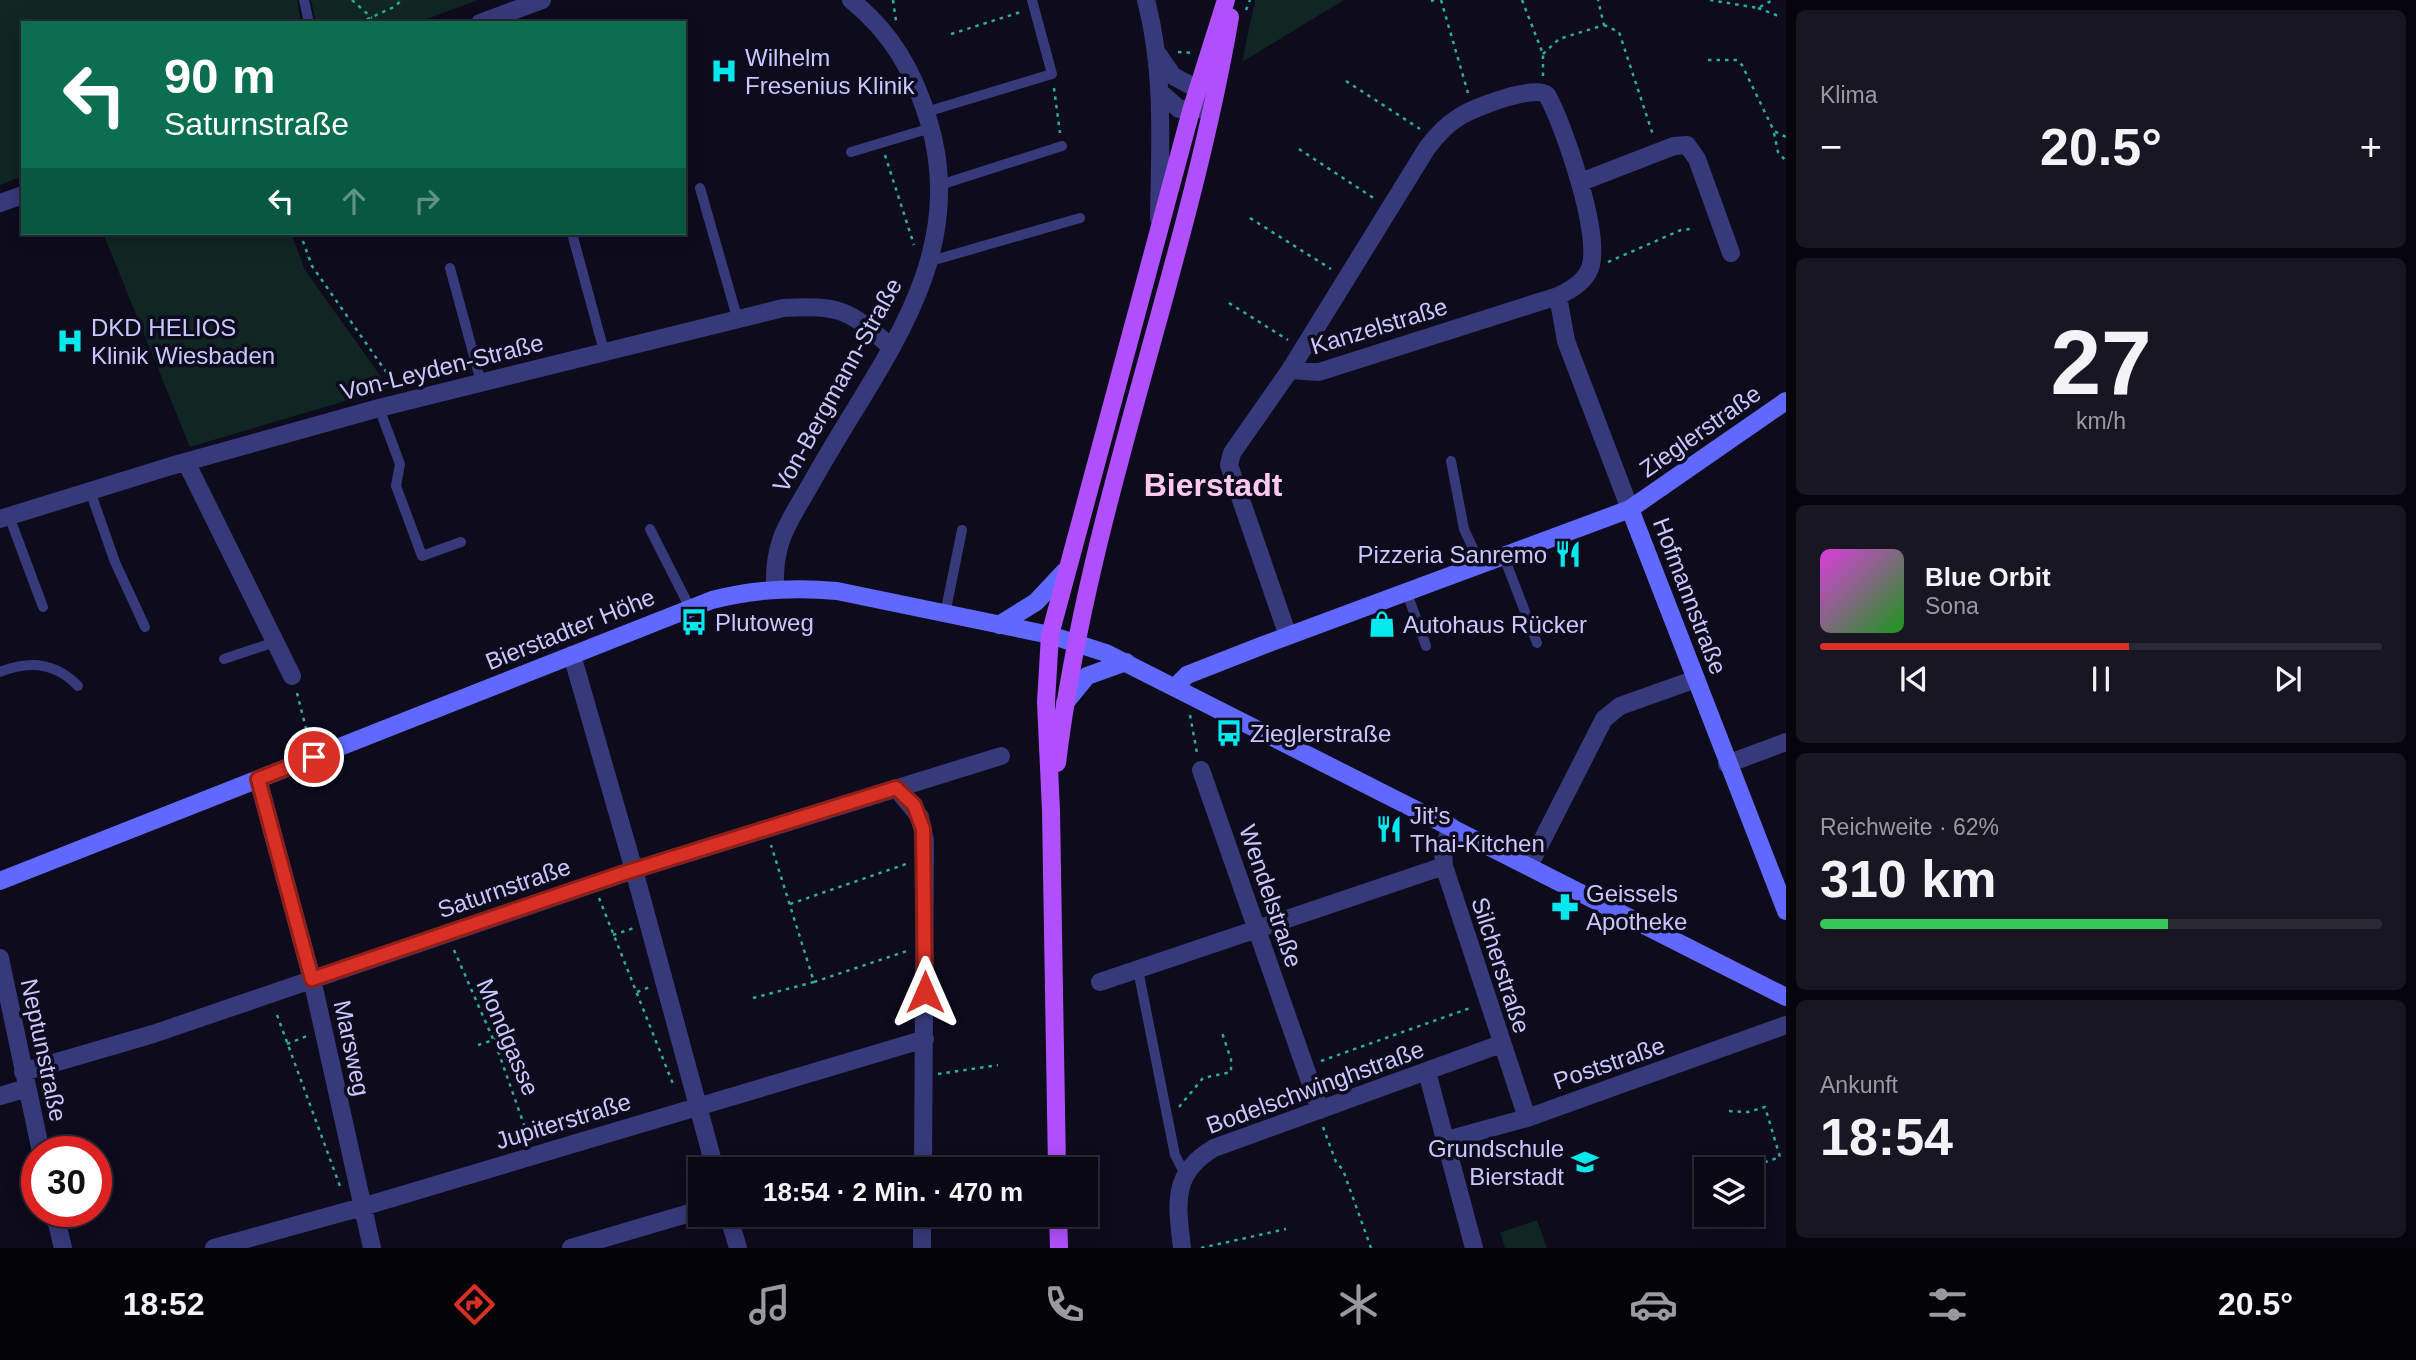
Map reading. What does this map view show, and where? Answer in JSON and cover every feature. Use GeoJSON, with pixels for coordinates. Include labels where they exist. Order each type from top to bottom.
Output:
{"type":"FeatureCollection","features":[{"type":"Feature","properties":{"kind":"main road"},"geometry":{"type":"LineString","coordinates":[[1057,1157],[1051,811],[1046,702],[1050,635],[1065,571],[1159,237],[1197,88],[1226,0]]}},
{"type":"Feature","properties":{"kind":"main road"},"geometry":{"type":"LineString","coordinates":[[1051,811],[1064,704],[1076,642],[1102,527],[1211,109],[1233,0]]}},
{"type":"Feature","properties":{"kind":"main road","name":"Zieglerstraße"},"geometry":{"type":"LineString","coordinates":[[1175,686],[1187,675],[1630,509],[1786,403]]}},
{"type":"Feature","properties":{"kind":"main road","name":"Hofmannstraße"},"geometry":{"type":"LineString","coordinates":[[1630,509],[1786,911]]}},
{"type":"Feature","properties":{"kind":"main road"},"geometry":{"type":"LineString","coordinates":[[999,625],[1035,602],[1065,571]]}},
{"type":"Feature","properties":{"kind":"main road","name":"Bierstadter Höhe"},"geometry":{"type":"LineString","coordinates":[[0,881],[690,608],[730,595],[775,589],[837,592],[1050,635],[1076,642],[1126,662],[1786,997]]}},
{"type":"Feature","properties":{"kind":"main road"},"geometry":{"type":"LineString","coordinates":[[1064,704],[1087,676],[1126,662]]}},
{"type":"Feature","properties":{"kind":"main road"},"geometry":{"type":"LineString","coordinates":[[1058,1227],[1059,1248]]}},
{"type":"Feature","properties":{"kind":"street"},"geometry":{"type":"LineString","coordinates":[[485,21],[542,0]]}},
{"type":"Feature","properties":{"kind":"street","name":"Von-Bergmann-Straße"},"geometry":{"type":"LineString","coordinates":[[775,589],[775,555],[782,536],[891,347],[931,261],[939,228],[938,157],[929,120],[895,44],[851,0]]}},
{"type":"Feature","properties":{"kind":"street"},"geometry":{"type":"LineString","coordinates":[[1146,0],[1158,54],[1159,237]]}},
{"type":"Feature","properties":{"kind":"street"},"geometry":{"type":"LineString","coordinates":[[1158,54],[1168,70],[1180,81],[1197,88],[1206,97],[1211,109],[1191,111],[1173,107],[1160,92]]}},
{"type":"Feature","properties":{"kind":"street"},"geometry":{"type":"LineString","coordinates":[[1290,370],[1434,138],[1459,117],[1473,110],[1533,90],[1543,91],[1550,100],[1581,182],[1591,239],[1591,266]]}},
{"type":"Feature","properties":{"kind":"street"},"geometry":{"type":"LineString","coordinates":[[1581,182],[1681,144],[1693,150],[1731,254]]}},
{"type":"Feature","properties":{"kind":"street"},"geometry":{"type":"LineString","coordinates":[[0,203],[21,196]]}},
{"type":"Feature","properties":{"kind":"street","name":"Kanzelstraße"},"geometry":{"type":"LineString","coordinates":[[1288,636],[1229,459],[1290,370],[1319,372],[1558,296],[1579,284],[1591,266]]}},
{"type":"Feature","properties":{"kind":"street","name":"Hofmannstraße"},"geometry":{"type":"LineString","coordinates":[[1558,296],[1566,341],[1630,509]]}},
{"type":"Feature","properties":{"kind":"street","name":"Von-Leyden-Straße"},"geometry":{"type":"LineString","coordinates":[[4,517],[379,408],[737,317],[783,308],[825,306],[853,314],[891,347]]}},
{"type":"Feature","properties":{"kind":"street"},"geometry":{"type":"LineString","coordinates":[[186,462],[292,676]]}},
{"type":"Feature","properties":{"kind":"street"},"geometry":{"type":"LineString","coordinates":[[572,655],[648,923],[690,1108],[710,1157]]}},
{"type":"Feature","properties":{"kind":"street"},"geometry":{"type":"LineString","coordinates":[[1529,866],[1604,719],[1620,706],[1696,679]]}},
{"type":"Feature","properties":{"kind":"street"},"geometry":{"type":"LineString","coordinates":[[1727,764],[1786,742]]}},
{"type":"Feature","properties":{"kind":"street","name":"Saturnstraße"},"geometry":{"type":"LineString","coordinates":[[0,1096],[25,1080],[312,979],[634,870],[1002,756]]}},
{"type":"Feature","properties":{"kind":"street","name":"Wendelstraße"},"geometry":{"type":"LineString","coordinates":[[1201,770],[1318,1110]]}},
{"type":"Feature","properties":{"kind":"street","name":"Marsweg"},"geometry":{"type":"LineString","coordinates":[[258,779],[312,979],[355,1209],[372,1248]]}},
{"type":"Feature","properties":{"kind":"street"},"geometry":{"type":"LineString","coordinates":[[896,788],[920,817],[925,858],[923,1157]]}},
{"type":"Feature","properties":{"kind":"street","name":"Silcherstraße"},"geometry":{"type":"LineString","coordinates":[[1451,826],[1443,851],[1444,866],[1527,1118]]}},
{"type":"Feature","properties":{"kind":"street"},"geometry":{"type":"LineString","coordinates":[[1100,982],[1258,931],[1444,866]]}},
{"type":"Feature","properties":{"kind":"street","name":"Neptunstraße"},"geometry":{"type":"LineString","coordinates":[[0,958],[37,1136]]}},
{"type":"Feature","properties":{"kind":"street","name":"Poststraße"},"geometry":{"type":"LineString","coordinates":[[1447,1140],[1527,1118],[1786,1025]]}},
{"type":"Feature","properties":{"kind":"street","name":"Jupiterstraße"},"geometry":{"type":"LineString","coordinates":[[214,1248],[355,1209],[925,1039]]}},
{"type":"Feature","properties":{"kind":"street","name":"Bodelschwinghstraße"},"geometry":{"type":"LineString","coordinates":[[1185,1174],[1196,1158],[1214,1148],[1501,1044]]}},
{"type":"Feature","properties":{"kind":"street"},"geometry":{"type":"LineString","coordinates":[[1427,1072],[1474,1248]]}},
{"type":"Feature","properties":{"kind":"street"},"geometry":{"type":"LineString","coordinates":[[1182,1248],[1178,1213],[1180,1189],[1185,1174]]}},
{"type":"Feature","properties":{"kind":"street"},"geometry":{"type":"LineString","coordinates":[[571,1248],[688,1214]]}},
{"type":"Feature","properties":{"kind":"street"},"geometry":{"type":"LineString","coordinates":[[57,1227],[62,1248]]}},
{"type":"Feature","properties":{"kind":"street"},"geometry":{"type":"LineString","coordinates":[[732,1227],[738,1248]]}},
{"type":"Feature","properties":{"kind":"street"},"geometry":{"type":"LineString","coordinates":[[922,1227],[922,1248]]}},
{"type":"Feature","properties":{"kind":"lane"},"geometry":{"type":"LineString","coordinates":[[304,0],[309,21]]}},
{"type":"Feature","properties":{"kind":"lane"},"geometry":{"type":"LineString","coordinates":[[851,152],[881,143],[929,120],[1052,74],[1033,4]]}},
{"type":"Feature","properties":{"kind":"lane"},"geometry":{"type":"LineString","coordinates":[[940,185],[1062,146]]}},
{"type":"Feature","properties":{"kind":"lane"},"geometry":{"type":"LineString","coordinates":[[700,188],[737,317]]}},
{"type":"Feature","properties":{"kind":"lane"},"geometry":{"type":"LineString","coordinates":[[931,261],[1080,218]]}},
{"type":"Feature","properties":{"kind":"lane"},"geometry":{"type":"LineString","coordinates":[[573,237],[604,351]]}},
{"type":"Feature","properties":{"kind":"lane"},"geometry":{"type":"LineString","coordinates":[[450,268],[481,382]]}},
{"type":"Feature","properties":{"kind":"lane"},"geometry":{"type":"LineString","coordinates":[[379,408],[400,464],[396,486],[422,556],[461,542]]}},
{"type":"Feature","properties":{"kind":"lane"},"geometry":{"type":"LineString","coordinates":[[1451,461],[1464,529],[1481,566]]}},
{"type":"Feature","properties":{"kind":"lane"},"geometry":{"type":"LineString","coordinates":[[90,491],[115,562],[145,627]]}},
{"type":"Feature","properties":{"kind":"lane"},"geometry":{"type":"LineString","coordinates":[[4,517],[43,607]]}},
{"type":"Feature","properties":{"kind":"lane"},"geometry":{"type":"LineString","coordinates":[[650,529],[690,608]]}},
{"type":"Feature","properties":{"kind":"lane"},"geometry":{"type":"LineString","coordinates":[[945,614],[961,530]]}},
{"type":"Feature","properties":{"kind":"lane"},"geometry":{"type":"LineString","coordinates":[[1504,557],[1537,643]]}},
{"type":"Feature","properties":{"kind":"lane"},"geometry":{"type":"LineString","coordinates":[[1406,593],[1426,646]]}},
{"type":"Feature","properties":{"kind":"lane"},"geometry":{"type":"LineString","coordinates":[[224,659],[275,642]]}},
{"type":"Feature","properties":{"kind":"lane"},"geometry":{"type":"LineString","coordinates":[[0,672],[25,664],[40,665],[65,673],[78,686]]}},
{"type":"Feature","properties":{"kind":"lane"},"geometry":{"type":"LineString","coordinates":[[1138,970],[1175,1155],[1185,1174]]}},
{"type":"Feature","properties":{"kind":"path"},"geometry":{"type":"LineString","coordinates":[[352,0],[372,18]]}},
{"type":"Feature","properties":{"kind":"path"},"geometry":{"type":"LineString","coordinates":[[364,21],[402,0]]}},
{"type":"Feature","properties":{"kind":"path"},"geometry":{"type":"LineString","coordinates":[[1441,0],[1473,110]]}},
{"type":"Feature","properties":{"kind":"path"},"geometry":{"type":"LineString","coordinates":[[1522,0],[1542,54],[1543,91]]}},
{"type":"Feature","properties":{"kind":"path"},"geometry":{"type":"LineString","coordinates":[[1598,0],[1604,25]]}},
{"type":"Feature","properties":{"kind":"path"},"geometry":{"type":"LineString","coordinates":[[1758,8],[1773,0]]}},
{"type":"Feature","properties":{"kind":"path"},"geometry":{"type":"LineString","coordinates":[[1710,1],[1758,8],[1781,17]]}},
{"type":"Feature","properties":{"kind":"path"},"geometry":{"type":"LineString","coordinates":[[951,34],[1033,4]]}},
{"type":"Feature","properties":{"kind":"path"},"geometry":{"type":"LineString","coordinates":[[1542,54],[1559,39],[1604,25],[1619,32],[1658,152]]}},
{"type":"Feature","properties":{"kind":"path"},"geometry":{"type":"LineString","coordinates":[[1708,60],[1737,60],[1742,65],[1774,131],[1779,152],[1786,161]]}},
{"type":"Feature","properties":{"kind":"path"},"geometry":{"type":"LineString","coordinates":[[1052,74],[1062,146]]}},
{"type":"Feature","properties":{"kind":"path"},"geometry":{"type":"LineString","coordinates":[[1346,81],[1434,138]]}},
{"type":"Feature","properties":{"kind":"path"},"geometry":{"type":"LineString","coordinates":[[1774,131],[1786,137]]}},
{"type":"Feature","properties":{"kind":"path"},"geometry":{"type":"LineString","coordinates":[[881,143],[916,250]]}},
{"type":"Feature","properties":{"kind":"path"},"geometry":{"type":"LineString","coordinates":[[1299,149],[1389,208]]}},
{"type":"Feature","properties":{"kind":"path"},"geometry":{"type":"LineString","coordinates":[[1251,218],[1346,278]]}},
{"type":"Feature","properties":{"kind":"path"},"geometry":{"type":"LineString","coordinates":[[1591,266],[1602,264],[1681,230],[1690,229]]}},
{"type":"Feature","properties":{"kind":"path"},"geometry":{"type":"LineString","coordinates":[[301,235],[312,266],[407,401]]}},
{"type":"Feature","properties":{"kind":"path"},"geometry":{"type":"LineString","coordinates":[[1229,303],[1302,350]]}},
{"type":"Feature","properties":{"kind":"path"},"geometry":{"type":"LineString","coordinates":[[292,676],[314,757]]}},
{"type":"Feature","properties":{"kind":"path"},"geometry":{"type":"LineString","coordinates":[[1195,696],[1190,716],[1201,770]]}},
{"type":"Feature","properties":{"kind":"path"},"geometry":{"type":"LineString","coordinates":[[766,829],[814,982]]}},
{"type":"Feature","properties":{"kind":"path"},"geometry":{"type":"LineString","coordinates":[[790,904],[925,858]]}},
{"type":"Feature","properties":{"kind":"path"},"geometry":{"type":"LineString","coordinates":[[593,884],[690,1108]]}},
{"type":"Feature","properties":{"kind":"path"},"geometry":{"type":"LineString","coordinates":[[614,934],[648,923]]}},
{"type":"Feature","properties":{"kind":"path","name":"Mondgasse"},"geometry":{"type":"LineString","coordinates":[[449,933],[475,1004],[494,1041],[517,1100],[534,1155]]}},
{"type":"Feature","properties":{"kind":"path"},"geometry":{"type":"LineString","coordinates":[[753,998],[814,982],[925,944]]}},
{"type":"Feature","properties":{"kind":"path"},"geometry":{"type":"LineString","coordinates":[[1304,1067],[1487,1002]]}},
{"type":"Feature","properties":{"kind":"path"},"geometry":{"type":"LineString","coordinates":[[277,1015],[355,1209]]}},
{"type":"Feature","properties":{"kind":"path"},"geometry":{"type":"LineString","coordinates":[[1178,1116],[1186,1096],[1203,1078],[1231,1072],[1231,1059],[1221,1030]]}},
{"type":"Feature","properties":{"kind":"path"},"geometry":{"type":"LineString","coordinates":[[287,1044],[323,1031]]}},
{"type":"Feature","properties":{"kind":"path"},"geometry":{"type":"LineString","coordinates":[[478,1045],[518,1032]]}},
{"type":"Feature","properties":{"kind":"path"},"geometry":{"type":"LineString","coordinates":[[925,1076],[998,1065]]}},
{"type":"Feature","properties":{"kind":"path"},"geometry":{"type":"LineString","coordinates":[[1729,1111],[1748,1112],[1765,1107],[1780,1157],[1764,1162]]}},
{"type":"Feature","properties":{"kind":"path"},"geometry":{"type":"LineString","coordinates":[[1318,1110],[1371,1248]]}},
{"type":"Feature","properties":{"kind":"path"},"geometry":{"type":"LineString","coordinates":[[1201,1248],[1286,1229]]}},
{"type":"Feature","properties":{"kind":"green space"},"geometry":{"type":"Polygon","coordinates":[[[0,0],[297,0],[301,21],[21,21],[21,177],[0,185],[0,0]]]}},
{"type":"Feature","properties":{"kind":"green space"},"geometry":{"type":"Polygon","coordinates":[[[311,0],[478,0],[421,21],[316,21],[311,0]]]}},
{"type":"Feature","properties":{"kind":"green space"},"geometry":{"type":"Polygon","coordinates":[[[1255,0],[1344,0],[1242,62],[1255,0]]]}},
{"type":"Feature","properties":{"kind":"green space"},"geometry":{"type":"Polygon","coordinates":[[[104,235],[292,235],[305,270],[389,388],[190,447],[104,235]]]}},
{"type":"Feature","properties":{"kind":"green space"},"geometry":{"type":"Polygon","coordinates":[[[1537,1220],[1547,1248],[1505,1248],[1500,1233],[1537,1220]]]}},
{"type":"Feature","properties":{"kind":"place","name":"Wilhelm Fresenius Klinik"},"geometry":{"type":"Point","coordinates":[724,71]}},
{"type":"Feature","properties":{"kind":"place","name":"DKD HELIOS Klinik Wiesbaden"},"geometry":{"type":"Point","coordinates":[70,341]}},
{"type":"Feature","properties":{"kind":"place","name":"Pizzeria Sanremo"},"geometry":{"type":"Point","coordinates":[1568,554]}},
{"type":"Feature","properties":{"kind":"place","name":"Plutoweg"},"geometry":{"type":"Point","coordinates":[694,622]}},
{"type":"Feature","properties":{"kind":"place","name":"Autohaus Rücker"},"geometry":{"type":"Point","coordinates":[1382,624]}},
{"type":"Feature","properties":{"kind":"place","name":"Zieglerstraße"},"geometry":{"type":"Point","coordinates":[1229,733]}},
{"type":"Feature","properties":{"kind":"place","name":"Jit's Thai-Kitchen"},"geometry":{"type":"Point","coordinates":[1389,829]}},
{"type":"Feature","properties":{"kind":"place","name":"Geissels Apotheke"},"geometry":{"type":"Point","coordinates":[1565,907]}},
{"type":"Feature","properties":{"kind":"place","name":"Grundschule Bierstadt"},"geometry":{"type":"Point","coordinates":[1585,1162]}},
{"type":"Feature","properties":{"kind":"district","name":"Bierstadt"},"geometry":{"type":"Point","coordinates":[1213,485]}},
{"type":"Feature","properties":{"kind":"route"},"geometry":{"type":"LineString","coordinates":[[314,757],[258,779],[312,979],[621,874],[896,788],[914,805],[920,817],[925,841],[925,992]]}}]}
